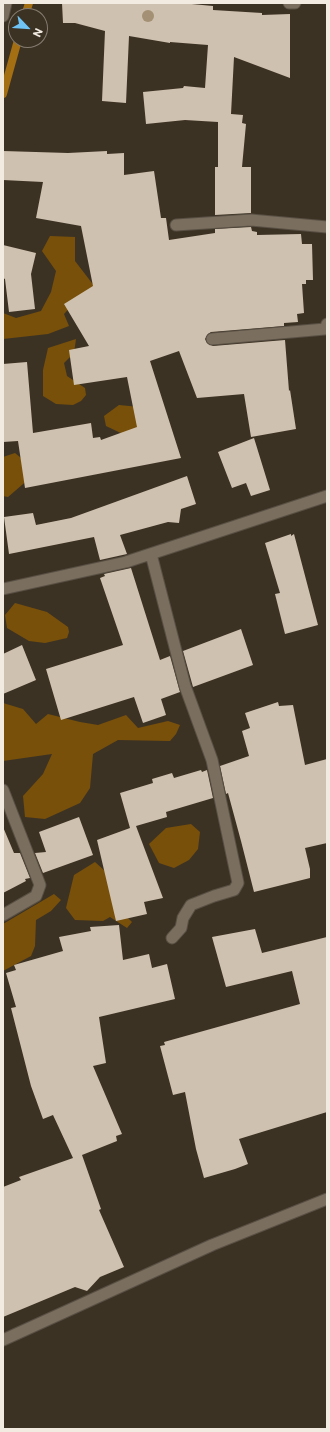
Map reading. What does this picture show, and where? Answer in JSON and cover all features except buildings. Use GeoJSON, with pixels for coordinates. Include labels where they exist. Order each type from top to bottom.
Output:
{"type":"FeatureCollection","features":[{"type":"Feature","properties":{"kind":"street"},"geometry":{"type":"LineString","coordinates":[[3,16],[6,3]]}},
{"type":"Feature","properties":{"kind":"street"},"geometry":{"type":"LineString","coordinates":[[288,3],[295,4]]}},
{"type":"Feature","properties":{"kind":"street"},"geometry":{"type":"LineString","coordinates":[[176,225],[251,220],[327,227]]}},
{"type":"Feature","properties":{"kind":"street"},"geometry":{"type":"LineString","coordinates":[[212,339],[325,329],[327,324]]}},
{"type":"Feature","properties":{"kind":"street"},"geometry":{"type":"LineString","coordinates":[[3,589],[126,562],[327,496]]}},
{"type":"Feature","properties":{"kind":"street"},"geometry":{"type":"LineString","coordinates":[[151,554],[185,686],[212,760],[238,883],[234,890],[191,905],[183,918],[181,928],[172,938]]}},
{"type":"Feature","properties":{"kind":"street"},"geometry":{"type":"LineString","coordinates":[[3,790],[40,885],[36,896],[3,915]]}},
{"type":"Feature","properties":{"kind":"street"},"geometry":{"type":"LineString","coordinates":[[3,1340],[212,1245],[327,1199]]}},
{"type":"Feature","properties":{"kind":"shaded area"},"geometry":{"type":"Polygon","coordinates":[[[50,236],[75,237],[75,261],[95,287],[77,300],[64,314],[69,326],[48,334],[3,339],[3,313],[16,318],[41,311],[51,292],[56,271],[42,251],[50,236]]]}},
{"type":"Feature","properties":{"kind":"shaded area"},"geometry":{"type":"Polygon","coordinates":[[[76,339],[74,353],[64,363],[67,376],[85,388],[86,395],[81,401],[73,405],[56,404],[43,396],[43,370],[48,348],[76,339]]]}},
{"type":"Feature","properties":{"kind":"shaded area"},"geometry":{"type":"Polygon","coordinates":[[[119,405],[139,407],[147,419],[127,436],[106,426],[104,416],[119,405]]]}},
{"type":"Feature","properties":{"kind":"shaded area"},"geometry":{"type":"Polygon","coordinates":[[[15,453],[32,467],[30,478],[8,497],[3,496],[3,457],[15,453]]]}},
{"type":"Feature","properties":{"kind":"shaded area"},"geometry":{"type":"Polygon","coordinates":[[[15,603],[47,612],[68,627],[69,632],[67,638],[45,643],[29,641],[7,628],[5,615],[15,603]]]}},
{"type":"Feature","properties":{"kind":"shaded area"},"geometry":{"type":"Polygon","coordinates":[[[3,703],[23,709],[36,724],[48,714],[98,725],[126,715],[138,728],[168,721],[180,725],[176,734],[170,741],[118,740],[93,754],[90,788],[80,803],[45,819],[25,817],[23,796],[43,774],[52,754],[3,761],[3,703]]]}},
{"type":"Feature","properties":{"kind":"shaded area"},"geometry":{"type":"Polygon","coordinates":[[[191,824],[200,832],[198,849],[189,860],[174,868],[159,863],[149,844],[166,828],[191,824]]]}},
{"type":"Feature","properties":{"kind":"shaded area"},"geometry":{"type":"Polygon","coordinates":[[[95,862],[115,880],[121,911],[132,922],[127,928],[110,917],[103,921],[75,920],[66,908],[74,875],[95,862]]]}},
{"type":"Feature","properties":{"kind":"shaded area"},"geometry":{"type":"Polygon","coordinates":[[[54,894],[61,900],[51,911],[36,920],[35,946],[31,956],[3,971],[3,924],[54,894]]]}},
{"type":"Feature","properties":{"kind":"waterway"},"geometry":{"type":"LineString","coordinates":[[27,8],[29,3]]}},
{"type":"Feature","properties":{"kind":"waterway"},"geometry":{"type":"LineString","coordinates":[[3,94],[16,48]]}}]}
